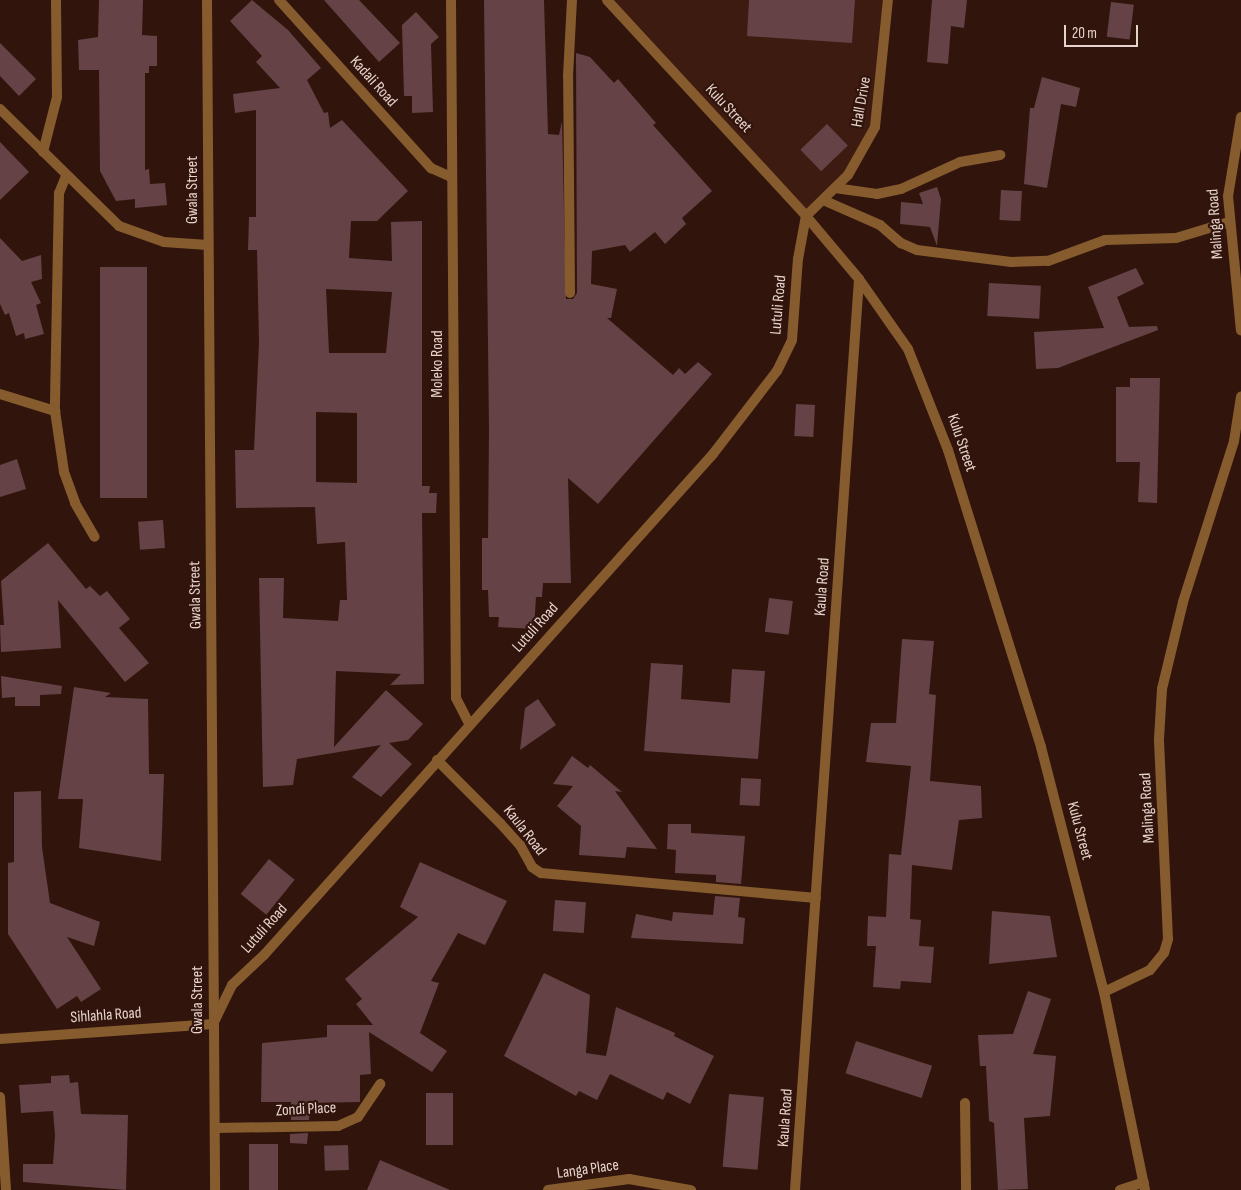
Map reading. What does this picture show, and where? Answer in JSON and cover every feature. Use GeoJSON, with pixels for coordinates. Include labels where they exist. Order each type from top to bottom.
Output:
{"type":"FeatureCollection","features":[{"type":"Feature","properties":{"kind":"street"},"geometry":{"type":"LineString","coordinates":[[43,152],[57,97],[56,0]]}},
{"type":"Feature","properties":{"kind":"street","name":"Gwala Street"},"geometry":{"type":"LineString","coordinates":[[207,0],[215,1190]]}},
{"type":"Feature","properties":{"kind":"street","name":"Kadali Road"},"geometry":{"type":"LineString","coordinates":[[279,0],[431,168],[451,177]]}},
{"type":"Feature","properties":{"kind":"street","name":"Moleko Road"},"geometry":{"type":"LineString","coordinates":[[451,0],[456,698],[470,724]]}},
{"type":"Feature","properties":{"kind":"street"},"geometry":{"type":"LineString","coordinates":[[570,293],[568,76],[572,0]]}},
{"type":"Feature","properties":{"kind":"street","name":"Kulu Street"},"geometry":{"type":"LineString","coordinates":[[607,0],[806,216],[858,279],[908,349],[948,450],[1041,747],[1104,992]]}},
{"type":"Feature","properties":{"kind":"street","name":"Hall Drive"},"geometry":{"type":"LineString","coordinates":[[806,216],[835,188],[864,152],[876,128],[888,0]]}},
{"type":"Feature","properties":{"kind":"street"},"geometry":{"type":"LineString","coordinates":[[0,109],[66,176],[120,226],[164,242],[208,245]]}},
{"type":"Feature","properties":{"kind":"street","name":"Malinga Road"},"geometry":{"type":"LineString","coordinates":[[1241,118],[1228,177],[1229,222],[1241,330]]}},
{"type":"Feature","properties":{"kind":"street"},"geometry":{"type":"LineString","coordinates":[[835,188],[877,194],[900,189],[960,162],[1000,155]]}},
{"type":"Feature","properties":{"kind":"street"},"geometry":{"type":"LineString","coordinates":[[66,176],[59,193],[55,411],[64,472],[75,503],[95,537]]}},
{"type":"Feature","properties":{"kind":"street"},"geometry":{"type":"LineString","coordinates":[[823,200],[880,225],[901,243],[917,250],[1011,262],[1048,261],[1119,238],[1176,238],[1229,222]]}},
{"type":"Feature","properties":{"kind":"street","name":"Lutuli Road"},"geometry":{"type":"LineString","coordinates":[[213,1024],[232,986],[713,454],[777,370],[792,340],[798,259],[806,216]]}},
{"type":"Feature","properties":{"kind":"street","name":"Kaula Road"},"geometry":{"type":"LineString","coordinates":[[796,1190],[858,279]]}},
{"type":"Feature","properties":{"kind":"street"},"geometry":{"type":"LineString","coordinates":[[0,394],[55,411]]}},
{"type":"Feature","properties":{"kind":"street","name":"Malinga Road"},"geometry":{"type":"LineString","coordinates":[[1104,992],[1150,970],[1164,953],[1168,939],[1160,739],[1162,689],[1183,602],[1234,441],[1241,397]]}},
{"type":"Feature","properties":{"kind":"street","name":"Kaula Road"},"geometry":{"type":"LineString","coordinates":[[437,760],[500,823],[520,845],[532,867],[541,873],[816,898]]}},
{"type":"Feature","properties":{"kind":"street"},"geometry":{"type":"LineString","coordinates":[[1104,992],[1145,1186],[1120,1190]]}},
{"type":"Feature","properties":{"kind":"street","name":"Sihlahla Road"},"geometry":{"type":"LineString","coordinates":[[0,1039],[213,1024]]}},
{"type":"Feature","properties":{"kind":"street","name":"Zondi Place"},"geometry":{"type":"LineString","coordinates":[[215,1128],[338,1126],[358,1117],[380,1084]]}},
{"type":"Feature","properties":{"kind":"street"},"geometry":{"type":"LineString","coordinates":[[0,1097],[6,1190]]}},
{"type":"Feature","properties":{"kind":"street"},"geometry":{"type":"LineString","coordinates":[[965,1103],[966,1190]]}},
{"type":"Feature","properties":{"kind":"street","name":"Langa Place"},"geometry":{"type":"LineString","coordinates":[[548,1190],[629,1179],[691,1190]]}},
{"type":"Feature","properties":{"kind":"shaded area"},"geometry":{"type":"Polygon","coordinates":[[[606,0],[887,0],[879,106],[864,152],[805,216],[606,0]]]}},
{"type":"Feature","properties":{"kind":"building"},"geometry":{"type":"Polygon","coordinates":[[[99,0],[143,0],[142,35],[157,36],[157,66],[149,66],[149,73],[145,73],[145,170],[149,169],[150,184],[165,183],[167,205],[135,208],[135,199],[116,201],[100,171],[99,70],[79,70],[78,40],[98,37],[99,0]]]}},
{"type":"Feature","properties":{"kind":"building"},"geometry":{"type":"Polygon","coordinates":[[[252,0],[288,30],[321,68],[307,80],[324,113],[328,112],[330,128],[342,120],[408,191],[377,221],[351,221],[349,258],[392,261],[391,222],[422,221],[422,486],[430,486],[429,493],[437,493],[436,513],[422,513],[424,684],[390,685],[401,674],[336,671],[334,747],[386,690],[423,724],[408,740],[389,743],[412,764],[381,797],[352,777],[381,745],[297,759],[293,785],[263,787],[259,578],[284,578],[283,618],[338,621],[340,600],[347,600],[345,542],[317,544],[315,507],[236,508],[235,450],[254,450],[259,342],[257,250],[248,250],[249,217],[256,217],[256,110],[235,113],[233,94],[280,88],[256,62],[262,56],[230,21],[252,0]],[[326,289],[329,353],[386,353],[392,292],[326,289]],[[316,412],[316,482],[357,483],[357,413],[316,412]]]}},
{"type":"Feature","properties":{"kind":"building"},"geometry":{"type":"Polygon","coordinates":[[[324,0],[359,0],[400,43],[379,62],[324,0]]]}},
{"type":"Feature","properties":{"kind":"building"},"geometry":{"type":"Polygon","coordinates":[[[484,0],[544,0],[548,134],[559,135],[562,121],[566,299],[573,299],[577,293],[576,53],[590,57],[614,83],[618,79],[656,123],[653,125],[712,191],[682,218],[686,224],[665,244],[655,232],[630,252],[625,245],[592,251],[591,284],[617,289],[611,318],[607,318],[673,375],[679,368],[685,374],[698,362],[712,374],[598,504],[568,478],[571,583],[543,583],[542,597],[536,597],[534,629],[498,627],[499,617],[489,617],[488,590],[482,590],[482,538],[488,538],[489,430],[484,0]]]}},
{"type":"Feature","properties":{"kind":"building"},"geometry":{"type":"Polygon","coordinates":[[[749,0],[855,0],[852,43],[747,36],[749,0]]]}},
{"type":"Feature","properties":{"kind":"building"},"geometry":{"type":"Polygon","coordinates":[[[932,0],[967,0],[964,28],[951,26],[948,64],[927,62],[932,0]]]}},
{"type":"Feature","properties":{"kind":"building"},"geometry":{"type":"Polygon","coordinates":[[[1111,2],[1134,5],[1130,40],[1107,37],[1111,2]]]}},
{"type":"Feature","properties":{"kind":"building"},"geometry":{"type":"Polygon","coordinates":[[[416,12],[439,37],[431,44],[433,112],[412,113],[412,96],[404,96],[402,25],[416,12]]]}},
{"type":"Feature","properties":{"kind":"building"},"geometry":{"type":"Polygon","coordinates":[[[0,43],[36,79],[19,96],[0,76],[0,43]]]}},
{"type":"Feature","properties":{"kind":"building"},"geometry":{"type":"Polygon","coordinates":[[[1042,77],[1080,88],[1076,107],[1061,104],[1047,188],[1024,184],[1030,108],[1034,108],[1042,77]]]}},
{"type":"Feature","properties":{"kind":"building"},"geometry":{"type":"Polygon","coordinates":[[[827,124],[848,146],[821,171],[800,150],[827,124]]]}},
{"type":"Feature","properties":{"kind":"building"},"geometry":{"type":"Polygon","coordinates":[[[0,142],[29,172],[0,200],[0,142]]]}},
{"type":"Feature","properties":{"kind":"building"},"geometry":{"type":"Polygon","coordinates":[[[937,187],[941,199],[937,246],[930,227],[900,224],[901,202],[923,204],[919,193],[937,187]]]}},
{"type":"Feature","properties":{"kind":"building"},"geometry":{"type":"Polygon","coordinates":[[[1001,190],[1022,191],[1020,221],[999,220],[1001,190]]]}},
{"type":"Feature","properties":{"kind":"building"},"geometry":{"type":"Polygon","coordinates":[[[0,238],[22,261],[41,255],[42,279],[31,282],[41,303],[36,305],[44,334],[25,339],[24,333],[16,336],[9,313],[5,315],[0,304],[0,238]]]}},
{"type":"Feature","properties":{"kind":"building"},"geometry":{"type":"Polygon","coordinates":[[[100,267],[147,267],[147,498],[100,498],[100,267]]]}},
{"type":"Feature","properties":{"kind":"building"},"geometry":{"type":"Polygon","coordinates":[[[1136,268],[1144,284],[1117,297],[1129,327],[1157,326],[1158,330],[1058,368],[1036,369],[1034,332],[1104,328],[1088,287],[1136,268]]]}},
{"type":"Feature","properties":{"kind":"building"},"geometry":{"type":"Polygon","coordinates":[[[989,283],[1041,286],[1039,319],[987,316],[989,283]]]}},
{"type":"Feature","properties":{"kind":"building"},"geometry":{"type":"Polygon","coordinates":[[[1130,378],[1160,378],[1157,503],[1138,502],[1140,462],[1116,462],[1116,387],[1130,387],[1130,378]]]}},
{"type":"Feature","properties":{"kind":"building"},"geometry":{"type":"Polygon","coordinates":[[[796,404],[815,405],[813,437],[794,436],[796,404]]]}},
{"type":"Feature","properties":{"kind":"building"},"geometry":{"type":"Polygon","coordinates":[[[17,459],[26,489],[0,497],[0,465],[17,459]]]}},
{"type":"Feature","properties":{"kind":"building"},"geometry":{"type":"Polygon","coordinates":[[[163,520],[165,548],[140,550],[138,522],[163,520]]]}},
{"type":"Feature","properties":{"kind":"building"},"geometry":{"type":"Polygon","coordinates":[[[48,543],[86,589],[90,586],[100,596],[107,591],[130,619],[119,628],[149,663],[125,682],[58,600],[61,648],[1,652],[0,625],[4,625],[1,581],[48,543]]]}},
{"type":"Feature","properties":{"kind":"building"},"geometry":{"type":"Polygon","coordinates":[[[769,598],[793,601],[789,635],[765,632],[769,598]]]}},
{"type":"Feature","properties":{"kind":"building"},"geometry":{"type":"Polygon","coordinates":[[[902,639],[934,641],[929,694],[936,695],[930,781],[981,786],[982,818],[959,820],[952,870],[912,865],[910,919],[921,920],[919,946],[934,947],[931,983],[901,981],[900,989],[873,987],[876,946],[867,946],[868,916],[886,917],[889,854],[901,855],[911,766],[866,762],[871,723],[896,723],[902,639]]]}},
{"type":"Feature","properties":{"kind":"building"},"geometry":{"type":"Polygon","coordinates":[[[651,663],[683,665],[681,699],[730,703],[732,669],[765,671],[758,759],[644,751],[651,663]]]}},
{"type":"Feature","properties":{"kind":"building"},"geometry":{"type":"Polygon","coordinates":[[[1,676],[62,686],[61,694],[40,695],[40,706],[15,706],[15,697],[2,698],[1,676]]]}},
{"type":"Feature","properties":{"kind":"building"},"geometry":{"type":"Polygon","coordinates":[[[74,687],[111,693],[105,697],[148,699],[149,774],[164,774],[161,861],[79,848],[83,799],[58,799],[74,687]]]}},
{"type":"Feature","properties":{"kind":"building"},"geometry":{"type":"Polygon","coordinates":[[[538,699],[556,725],[520,750],[525,708],[538,699]]]}},
{"type":"Feature","properties":{"kind":"building"},"geometry":{"type":"Polygon","coordinates":[[[572,756],[588,768],[590,765],[622,792],[615,791],[657,849],[627,847],[625,858],[579,855],[581,826],[557,806],[573,786],[553,784],[572,756]]]}},
{"type":"Feature","properties":{"kind":"building"},"geometry":{"type":"Polygon","coordinates":[[[741,778],[761,779],[760,806],[740,805],[741,778]]]}},
{"type":"Feature","properties":{"kind":"building"},"geometry":{"type":"Polygon","coordinates":[[[41,791],[42,847],[50,903],[100,922],[94,946],[67,937],[101,989],[81,1002],[77,996],[57,1009],[8,934],[8,863],[14,862],[14,792],[41,791]]]}},
{"type":"Feature","properties":{"kind":"building"},"geometry":{"type":"Polygon","coordinates":[[[668,824],[691,824],[691,833],[745,836],[741,884],[716,882],[716,875],[675,873],[676,850],[667,849],[668,824]]]}},
{"type":"Feature","properties":{"kind":"building"},"geometry":{"type":"Polygon","coordinates":[[[269,859],[295,880],[266,915],[241,894],[269,859]]]}},
{"type":"Feature","properties":{"kind":"building"},"geometry":{"type":"Polygon","coordinates":[[[420,862],[507,901],[485,945],[458,933],[431,981],[439,983],[420,1033],[447,1051],[432,1072],[369,1032],[371,1074],[360,1075],[360,1102],[310,1103],[309,1120],[291,1120],[291,1102],[261,1102],[262,1043],[327,1037],[327,1025],[373,1025],[356,1004],[362,999],[345,979],[418,917],[400,907],[420,862]]]}},
{"type":"Feature","properties":{"kind":"building"},"geometry":{"type":"Polygon","coordinates":[[[715,896],[740,898],[738,917],[745,918],[743,944],[631,938],[636,914],[672,921],[673,912],[713,915],[715,896]]]}},
{"type":"Feature","properties":{"kind":"building"},"geometry":{"type":"Polygon","coordinates":[[[555,900],[586,902],[584,933],[553,931],[555,900]]]}},
{"type":"Feature","properties":{"kind":"building"},"geometry":{"type":"Polygon","coordinates":[[[992,911],[1050,916],[1057,957],[989,964],[992,911]]]}},
{"type":"Feature","properties":{"kind":"building"},"geometry":{"type":"Polygon","coordinates":[[[544,973],[590,995],[586,1053],[606,1056],[616,1007],[675,1033],[674,1036],[714,1056],[690,1104],[667,1092],[663,1100],[610,1074],[597,1100],[579,1091],[576,1096],[504,1056],[544,973]]]}},
{"type":"Feature","properties":{"kind":"building"},"geometry":{"type":"Polygon","coordinates":[[[1028,991],[1051,999],[1033,1054],[1056,1056],[1050,1116],[1024,1118],[1028,1189],[998,1190],[994,1123],[989,1121],[986,1066],[980,1066],[978,1035],[1013,1034],[1028,991]]]}},
{"type":"Feature","properties":{"kind":"building"},"geometry":{"type":"Polygon","coordinates":[[[856,1041],[932,1066],[922,1098],[845,1073],[856,1041]]]}},
{"type":"Feature","properties":{"kind":"building"},"geometry":{"type":"Polygon","coordinates":[[[69,1075],[70,1083],[78,1082],[81,1114],[128,1115],[126,1190],[23,1182],[23,1164],[53,1164],[55,1135],[53,1111],[21,1113],[19,1085],[51,1083],[51,1076],[69,1075]]]}},
{"type":"Feature","properties":{"kind":"building"},"geometry":{"type":"Polygon","coordinates":[[[426,1093],[453,1093],[453,1145],[426,1145],[426,1093]]]}},
{"type":"Feature","properties":{"kind":"building"},"geometry":{"type":"Polygon","coordinates":[[[729,1094],[764,1097],[758,1170],[723,1167],[729,1094]]]}},
{"type":"Feature","properties":{"kind":"building"},"geometry":{"type":"Polygon","coordinates":[[[308,1133],[307,1144],[290,1143],[290,1134],[308,1133]]]}},
{"type":"Feature","properties":{"kind":"building"},"geometry":{"type":"Polygon","coordinates":[[[249,1144],[278,1144],[278,1190],[249,1190],[249,1144]]]}},
{"type":"Feature","properties":{"kind":"building"},"geometry":{"type":"Polygon","coordinates":[[[348,1145],[349,1170],[325,1171],[324,1146],[348,1145]]]}},
{"type":"Feature","properties":{"kind":"building"},"geometry":{"type":"Polygon","coordinates":[[[380,1160],[450,1190],[367,1190],[380,1160]]]}}]}
